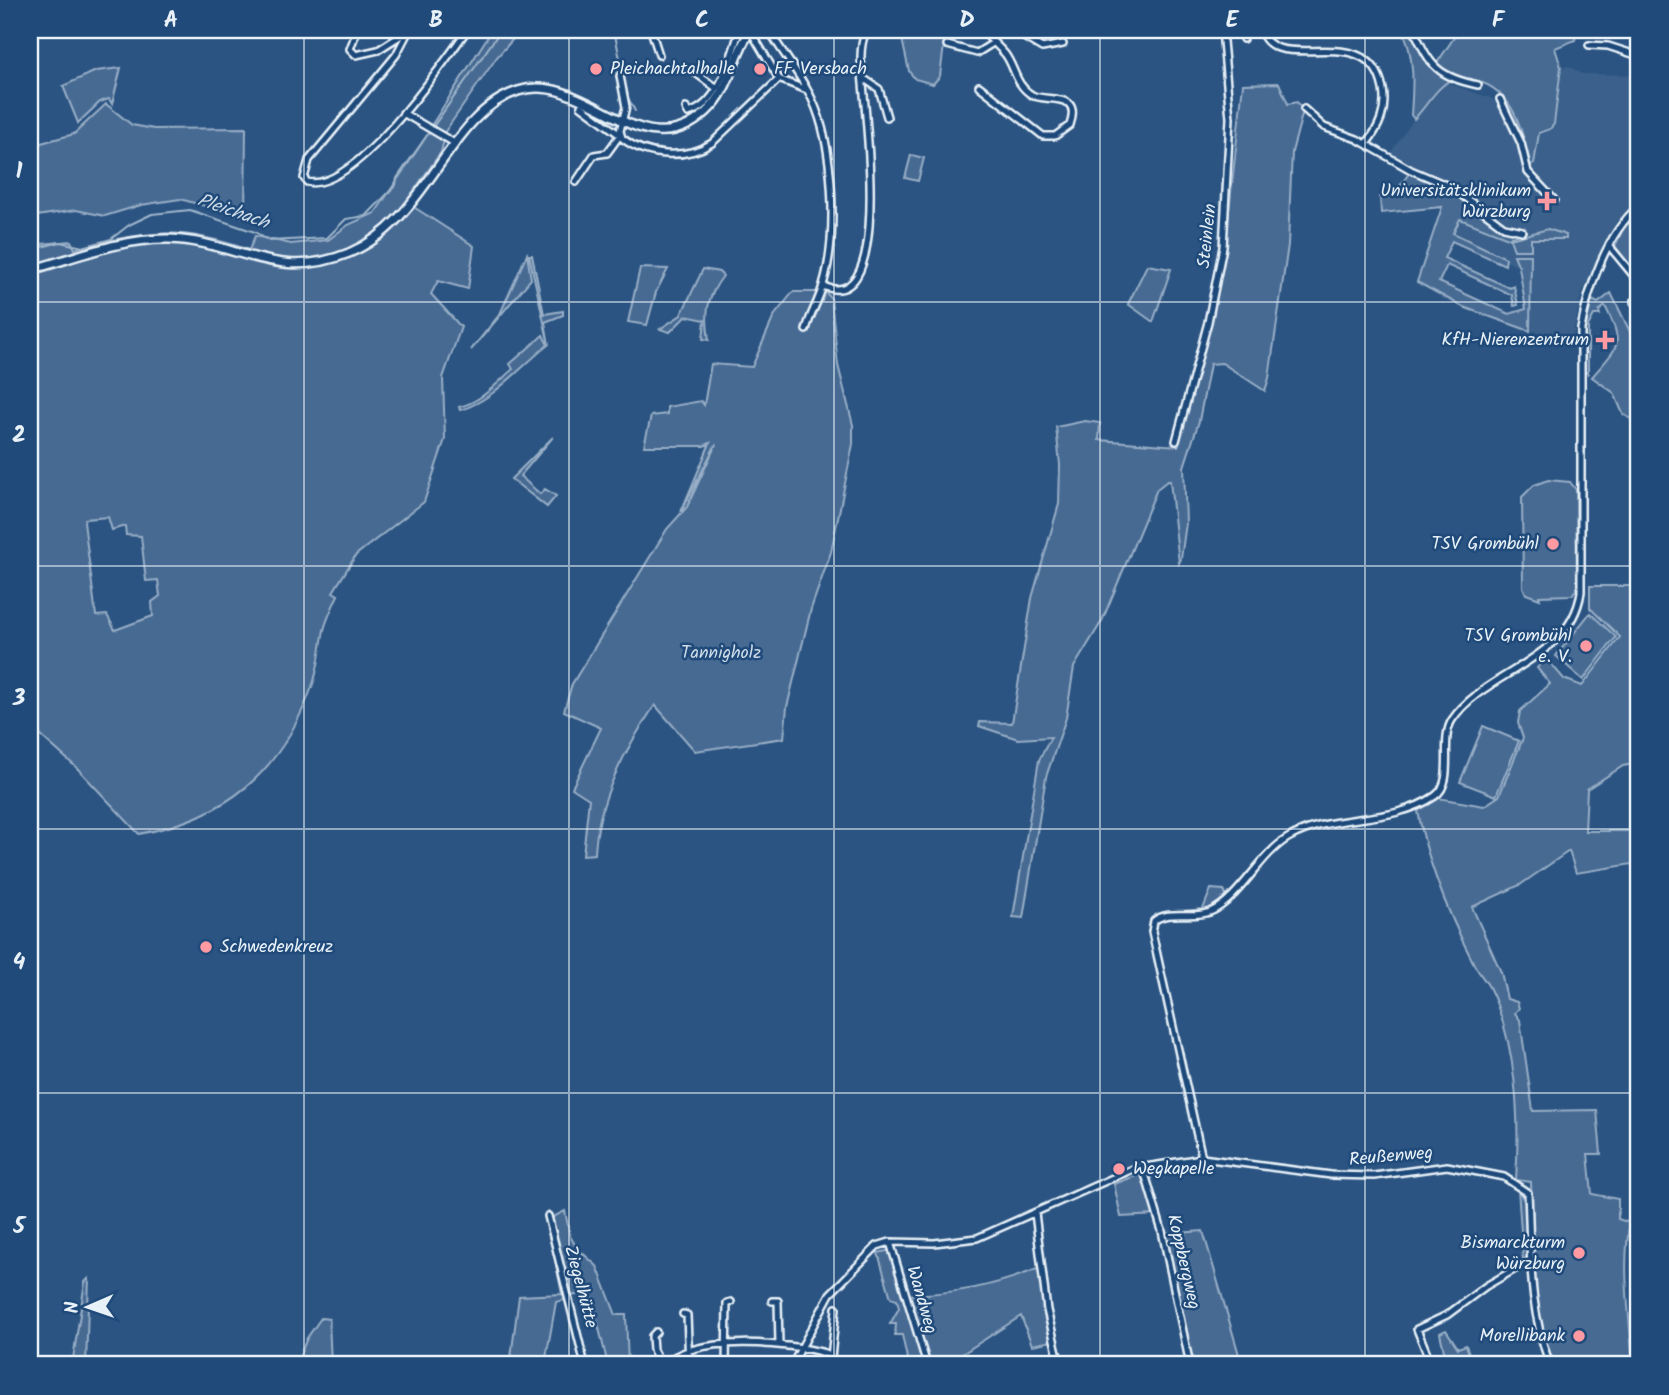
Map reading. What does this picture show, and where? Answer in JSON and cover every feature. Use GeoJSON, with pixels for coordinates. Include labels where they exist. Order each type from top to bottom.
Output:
{"type":"FeatureCollection","features":[{"type":"Feature","properties":{"kind":"main road"},"geometry":{"type":"LineString","coordinates":[[30,270],[123,243],[153,239],[204,244],[271,263],[322,261],[353,251],[379,236],[402,217],[456,144],[488,108],[518,91],[554,89],[623,123],[646,130],[669,130],[701,116],[723,90],[740,45],[750,30]]}},
{"type":"Feature","properties":{"kind":"street"},"geometry":{"type":"LineString","coordinates":[[357,30],[351,42],[353,52],[361,54],[377,50],[409,30]]}},
{"type":"Feature","properties":{"kind":"street"},"geometry":{"type":"LineString","coordinates":[[409,30],[397,54],[309,160],[304,178],[307,182],[326,180],[351,166],[432,82],[467,30]]}},
{"type":"Feature","properties":{"kind":"street"},"geometry":{"type":"LineString","coordinates":[[650,30],[659,55]]}},
{"type":"Feature","properties":{"kind":"street"},"geometry":{"type":"LineString","coordinates":[[686,108],[688,113],[697,110],[716,88],[740,30]]}},
{"type":"Feature","properties":{"kind":"street"},"geometry":{"type":"LineString","coordinates":[[750,30],[779,79],[807,90]]}},
{"type":"Feature","properties":{"kind":"street"},"geometry":{"type":"LineString","coordinates":[[769,30],[815,107],[830,176],[832,212],[826,287],[806,330]]}},
{"type":"Feature","properties":{"kind":"street"},"geometry":{"type":"LineString","coordinates":[[826,287],[844,287],[854,279],[861,265],[868,236],[871,173],[861,55],[866,30]]}},
{"type":"Feature","properties":{"kind":"street"},"geometry":{"type":"LineString","coordinates":[[979,86],[1043,136],[1058,135],[1070,125],[1072,115],[1067,103],[1058,97],[1038,97],[1029,93],[1016,79],[1005,55],[982,30]]}},
{"type":"Feature","properties":{"kind":"street"},"geometry":{"type":"LineString","coordinates":[[1012,30],[1042,48],[1063,44]]}},
{"type":"Feature","properties":{"kind":"street","name":"Steinlein"},"geometry":{"type":"LineString","coordinates":[[1175,441],[1208,322],[1223,247],[1230,118],[1222,30]]}},
{"type":"Feature","properties":{"kind":"street"},"geometry":{"type":"LineString","coordinates":[[1240,30],[1244,39]]}},
{"type":"Feature","properties":{"kind":"street"},"geometry":{"type":"LineString","coordinates":[[1261,30],[1266,43],[1271,46],[1291,51],[1337,50],[1357,55],[1377,71],[1384,93],[1382,117],[1374,135],[1366,144]]}},
{"type":"Feature","properties":{"kind":"street"},"geometry":{"type":"LineString","coordinates":[[1414,30],[1431,64],[1449,77],[1478,85]]}},
{"type":"Feature","properties":{"kind":"street"},"geometry":{"type":"LineString","coordinates":[[947,45],[977,53],[993,43]]}},
{"type":"Feature","properties":{"kind":"street"},"geometry":{"type":"LineString","coordinates":[[1589,45],[1608,47],[1639,56]]}},
{"type":"Feature","properties":{"kind":"street"},"geometry":{"type":"LineString","coordinates":[[693,71],[716,88]]}},
{"type":"Feature","properties":{"kind":"street"},"geometry":{"type":"LineString","coordinates":[[576,182],[594,155],[607,153],[620,135],[626,107],[620,76]]}},
{"type":"Feature","properties":{"kind":"street"},"geometry":{"type":"LineString","coordinates":[[863,78],[879,89],[887,117]]}},
{"type":"Feature","properties":{"kind":"street"},"geometry":{"type":"LineString","coordinates":[[584,104],[638,147],[658,153],[698,150],[718,138],[779,79]]}},
{"type":"Feature","properties":{"kind":"street"},"geometry":{"type":"LineString","coordinates":[[1500,99],[1521,143],[1528,172],[1554,200]]}},
{"type":"Feature","properties":{"kind":"street"},"geometry":{"type":"LineString","coordinates":[[1304,109],[1324,127],[1366,144],[1451,187],[1504,227],[1521,231]]}},
{"type":"Feature","properties":{"kind":"street"},"geometry":{"type":"LineString","coordinates":[[403,113],[456,144]]}},
{"type":"Feature","properties":{"kind":"street"},"geometry":{"type":"LineString","coordinates":[[792,1365],[830,1294],[872,1249],[890,1242],[934,1243],[977,1238],[1102,1181],[1143,1167],[1202,1158],[1152,932],[1154,921],[1161,917],[1215,909],[1273,850],[1300,832],[1391,814],[1437,795],[1444,785],[1449,725],[1463,707],[1554,642],[1580,601],[1581,329],[1588,300],[1610,247],[1626,218],[1639,206]]}},
{"type":"Feature","properties":{"kind":"street"},"geometry":{"type":"LineString","coordinates":[[1610,247],[1639,282]]}},
{"type":"Feature","properties":{"kind":"street","name":"Reußenweg"},"geometry":{"type":"LineString","coordinates":[[1202,1158],[1331,1175],[1374,1176],[1447,1166],[1504,1177],[1528,1193],[1535,1316],[1550,1365]]}},
{"type":"Feature","properties":{"kind":"street","name":"Koppbergweg"},"geometry":{"type":"LineString","coordinates":[[1143,1167],[1162,1231],[1190,1365]]}},
{"type":"Feature","properties":{"kind":"street"},"geometry":{"type":"LineString","coordinates":[[1035,1213],[1047,1310],[1060,1365]]}},
{"type":"Feature","properties":{"kind":"street","name":"Ziegelhütte"},"geometry":{"type":"LineString","coordinates":[[548,1216],[585,1365]]}},
{"type":"Feature","properties":{"kind":"street","name":"Wandweg"},"geometry":{"type":"LineString","coordinates":[[890,1242],[927,1365]]}},
{"type":"Feature","properties":{"kind":"street"},"geometry":{"type":"LineString","coordinates":[[1427,1365],[1426,1350],[1417,1329],[1447,1315],[1486,1286],[1531,1260]]}},
{"type":"Feature","properties":{"kind":"street"},"geometry":{"type":"LineString","coordinates":[[772,1301],[778,1301],[779,1345]]}},
{"type":"Feature","properties":{"kind":"street"},"geometry":{"type":"LineString","coordinates":[[726,1365],[727,1303],[731,1302]]}},
{"type":"Feature","properties":{"kind":"street"},"geometry":{"type":"LineString","coordinates":[[832,1362],[836,1308]]}},
{"type":"Feature","properties":{"kind":"street"},"geometry":{"type":"LineString","coordinates":[[683,1314],[687,1315],[689,1365]]}},
{"type":"Feature","properties":{"kind":"street"},"geometry":{"type":"LineString","coordinates":[[656,1332],[652,1336],[653,1350],[663,1365],[689,1349],[726,1345],[779,1345],[825,1353],[832,1362]]}},
{"type":"Feature","properties":{"kind":"shaded area","name":"Universitätsklinikum Würzburg"},"geometry":{"type":"Polygon","coordinates":[[[1569,66],[1582,74],[1639,75],[1639,200],[1616,222],[1581,295],[1573,336],[1530,331],[1519,267],[1450,233],[1460,191],[1390,154],[1414,119],[1447,83],[1490,98],[1516,115],[1528,161],[1534,164],[1539,133],[1554,124],[1561,67],[1569,66]]]}},
{"type":"Feature","properties":{"kind":"green space"},"geometry":{"type":"Polygon","coordinates":[[[492,30],[521,30],[497,57],[444,133],[431,126],[492,30]]]}},
{"type":"Feature","properties":{"kind":"green space"},"geometry":{"type":"Polygon","coordinates":[[[900,30],[946,30],[940,76],[933,84],[915,79],[909,71],[900,30]]]}},
{"type":"Feature","properties":{"kind":"green space"},"geometry":{"type":"Polygon","coordinates":[[[1396,30],[1410,30],[1425,60],[1437,63],[1459,30],[1489,30],[1520,35],[1586,30],[1577,32],[1575,40],[1555,48],[1561,67],[1554,124],[1550,129],[1539,133],[1534,164],[1529,165],[1522,133],[1512,108],[1494,89],[1482,83],[1458,77],[1452,79],[1445,83],[1414,119],[1411,115],[1413,84],[1410,54],[1404,33],[1396,30]]]}},
{"type":"Feature","properties":{"kind":"green space"},"geometry":{"type":"Polygon","coordinates":[[[121,68],[112,104],[109,99],[100,102],[78,123],[63,86],[96,71],[121,68]]]}},
{"type":"Feature","properties":{"kind":"green space"},"geometry":{"type":"Polygon","coordinates":[[[1279,83],[1288,104],[1297,102],[1303,111],[1292,152],[1288,245],[1265,391],[1222,363],[1210,364],[1199,421],[1184,467],[1186,523],[1181,559],[1179,563],[1170,481],[1167,481],[1157,489],[1102,621],[1074,667],[1066,718],[1046,777],[1023,918],[1013,917],[1039,760],[1051,737],[1018,739],[979,726],[980,722],[1012,723],[1032,598],[1059,504],[1060,465],[1056,427],[1085,421],[1100,423],[1099,440],[1178,446],[1225,247],[1243,84],[1279,83]]]}},
{"type":"Feature","properties":{"kind":"green space"},"geometry":{"type":"Polygon","coordinates":[[[106,104],[132,125],[154,129],[246,128],[245,217],[180,199],[141,205],[105,216],[76,210],[30,217],[30,146],[74,134],[106,104]]]}},
{"type":"Feature","properties":{"kind":"green space"},"geometry":{"type":"Polygon","coordinates":[[[430,131],[444,140],[441,152],[406,202],[474,246],[468,289],[438,281],[431,294],[461,327],[443,378],[445,439],[424,502],[356,555],[333,592],[338,595],[325,626],[312,687],[284,744],[267,767],[224,803],[199,816],[139,834],[77,768],[30,726],[30,242],[31,245],[71,241],[75,249],[123,238],[162,233],[202,237],[249,250],[255,236],[291,244],[328,240],[348,225],[375,213],[430,131]],[[108,517],[85,519],[96,616],[107,615],[115,630],[153,616],[152,602],[160,596],[158,580],[146,581],[141,536],[126,535],[125,526],[112,530],[108,517]]]}},
{"type":"Feature","properties":{"kind":"green space"},"geometry":{"type":"Polygon","coordinates":[[[911,155],[924,158],[918,181],[905,178],[911,155]]]}},
{"type":"Feature","properties":{"kind":"green space"},"geometry":{"type":"Polygon","coordinates":[[[1410,172],[1449,189],[1504,230],[1519,234],[1508,238],[1460,219],[1453,233],[1506,258],[1505,265],[1452,241],[1444,258],[1510,288],[1514,286],[1518,305],[1514,306],[1512,295],[1447,265],[1439,282],[1509,314],[1526,309],[1519,267],[1514,255],[1531,255],[1530,331],[1463,307],[1417,282],[1442,207],[1381,213],[1380,197],[1399,195],[1399,187],[1410,172]]]}},
{"type":"Feature","properties":{"kind":"green space"},"geometry":{"type":"Polygon","coordinates":[[[1639,215],[1639,277],[1615,246],[1624,227],[1639,215]]]}},
{"type":"Feature","properties":{"kind":"green space"},"geometry":{"type":"Polygon","coordinates":[[[1548,229],[1566,235],[1566,239],[1531,239],[1531,250],[1514,250],[1510,239],[1548,229]]]}},
{"type":"Feature","properties":{"kind":"green space"},"geometry":{"type":"Polygon","coordinates":[[[527,254],[531,279],[471,350],[500,314],[527,254]]]}},
{"type":"Feature","properties":{"kind":"green space"},"geometry":{"type":"Polygon","coordinates":[[[529,255],[532,255],[544,314],[563,311],[563,315],[545,322],[549,345],[529,255]]]}},
{"type":"Feature","properties":{"kind":"green space"},"geometry":{"type":"Polygon","coordinates":[[[1147,265],[1171,269],[1153,322],[1128,304],[1147,265]]]}},
{"type":"Feature","properties":{"kind":"green space"},"geometry":{"type":"Polygon","coordinates":[[[640,268],[668,269],[656,292],[647,325],[628,322],[640,268]]]}},
{"type":"Feature","properties":{"kind":"green space"},"geometry":{"type":"Polygon","coordinates":[[[703,269],[719,272],[723,276],[708,306],[709,340],[703,339],[705,320],[686,316],[670,332],[660,329],[681,315],[703,269]]]}},
{"type":"Feature","properties":{"kind":"green space","name":"Tannigholz"},"geometry":{"type":"Polygon","coordinates":[[[793,292],[825,292],[831,298],[838,365],[853,425],[853,444],[831,552],[811,609],[787,707],[784,738],[695,751],[655,705],[614,776],[601,814],[595,854],[583,855],[589,799],[572,788],[601,728],[564,711],[572,684],[667,529],[687,507],[716,444],[681,512],[710,443],[704,446],[644,446],[651,416],[667,414],[667,407],[701,401],[704,405],[711,364],[752,367],[774,316],[793,292]]]}},
{"type":"Feature","properties":{"kind":"green space"},"geometry":{"type":"Polygon","coordinates":[[[1611,293],[1639,350],[1639,432],[1636,422],[1623,414],[1614,393],[1592,377],[1616,344],[1615,329],[1605,306],[1599,311],[1600,315],[1594,315],[1588,326],[1588,374],[1584,370],[1584,333],[1592,300],[1598,303],[1611,293]]]}},
{"type":"Feature","properties":{"kind":"green space"},"geometry":{"type":"Polygon","coordinates":[[[543,335],[548,345],[495,391],[460,410],[459,407],[474,401],[495,386],[513,369],[510,364],[543,335]]]}},
{"type":"Feature","properties":{"kind":"green space"},"geometry":{"type":"Polygon","coordinates":[[[553,437],[520,476],[540,494],[545,489],[556,496],[547,507],[511,479],[553,437]]]}},
{"type":"Feature","properties":{"kind":"green space","name":"TSV Grombühl"},"geometry":{"type":"Polygon","coordinates":[[[1548,480],[1570,482],[1576,490],[1577,588],[1572,595],[1539,596],[1540,599],[1526,594],[1523,587],[1522,497],[1534,485],[1548,480]]]}},
{"type":"Feature","properties":{"kind":"green space"},"geometry":{"type":"Polygon","coordinates":[[[1590,586],[1639,586],[1639,763],[1623,766],[1587,789],[1585,831],[1639,831],[1639,863],[1576,873],[1569,851],[1520,885],[1472,907],[1501,972],[1507,999],[1517,1002],[1519,1008],[1515,1013],[1520,1020],[1533,1111],[1597,1110],[1601,1154],[1588,1154],[1592,1194],[1618,1199],[1618,1219],[1630,1223],[1626,1275],[1633,1365],[1552,1365],[1536,1317],[1531,1182],[1516,1180],[1517,1107],[1506,1032],[1489,987],[1474,964],[1439,887],[1418,811],[1438,798],[1484,806],[1499,796],[1523,738],[1518,723],[1520,711],[1550,684],[1537,668],[1546,658],[1564,679],[1582,686],[1620,637],[1590,608],[1590,586]]]}},
{"type":"Feature","properties":{"kind":"green space","name":"TSV Grombühl e. V."},"geometry":{"type":"Polygon","coordinates":[[[1590,613],[1616,637],[1583,680],[1556,656],[1590,613]]]}},
{"type":"Feature","properties":{"kind":"green space"},"geometry":{"type":"Polygon","coordinates":[[[1483,726],[1519,741],[1496,796],[1460,782],[1483,726]]]}},
{"type":"Feature","properties":{"kind":"green space"},"geometry":{"type":"Polygon","coordinates":[[[1211,889],[1224,890],[1226,896],[1210,910],[1159,914],[1203,909],[1211,889]]]}},
{"type":"Feature","properties":{"kind":"green space"},"geometry":{"type":"Polygon","coordinates":[[[1144,1173],[1157,1215],[1121,1217],[1114,1184],[1144,1173]]]}},
{"type":"Feature","properties":{"kind":"green space"},"geometry":{"type":"Polygon","coordinates":[[[1518,1189],[1527,1206],[1529,1260],[1523,1259],[1518,1189]]]}},
{"type":"Feature","properties":{"kind":"green space"},"geometry":{"type":"Polygon","coordinates":[[[565,1211],[570,1236],[577,1248],[597,1266],[616,1315],[626,1315],[628,1365],[608,1365],[590,1292],[571,1296],[551,1218],[565,1211]]]}},
{"type":"Feature","properties":{"kind":"green space"},"geometry":{"type":"Polygon","coordinates":[[[546,1215],[569,1299],[556,1302],[546,1358],[574,1365],[510,1365],[519,1296],[562,1294],[546,1215]]]}},
{"type":"Feature","properties":{"kind":"green space"},"geometry":{"type":"Polygon","coordinates":[[[1203,1231],[1242,1365],[1193,1365],[1165,1234],[1203,1231]]]}},
{"type":"Feature","properties":{"kind":"green space"},"geometry":{"type":"Polygon","coordinates":[[[891,1250],[908,1313],[912,1314],[907,1295],[975,1288],[1040,1268],[1052,1341],[1032,1345],[1021,1316],[945,1365],[908,1363],[902,1335],[895,1335],[896,1324],[890,1324],[899,1308],[897,1300],[891,1298],[878,1253],[891,1250]]]}},
{"type":"Feature","properties":{"kind":"green space"},"geometry":{"type":"Polygon","coordinates":[[[89,1278],[86,1365],[72,1365],[85,1282],[89,1278]]]}},
{"type":"Feature","properties":{"kind":"green space"},"geometry":{"type":"Polygon","coordinates":[[[321,1318],[329,1319],[331,1365],[296,1365],[307,1338],[321,1318]]]}},
{"type":"Feature","properties":{"kind":"green space"},"geometry":{"type":"Polygon","coordinates":[[[1446,1330],[1458,1348],[1466,1345],[1473,1365],[1447,1365],[1440,1333],[1446,1330]]]}},
{"type":"Feature","properties":{"kind":"waterway","name":"Pleichach"},"geometry":{"type":"LineString","coordinates":[[30,250],[60,242],[83,247],[111,239],[129,225],[152,214],[190,210],[255,232],[269,241],[327,238],[346,219],[366,216],[396,185],[397,178],[501,30]]}},
{"type":"Feature","properties":{"kind":"waterway","name":"Pleichach"},"geometry":{"type":"LineString","coordinates":[[614,30],[628,98],[635,111]]}},
{"type":"Feature","properties":{"kind":"place","name":"Pleichachtalhalle"},"geometry":{"type":"Point","coordinates":[596,69]}},
{"type":"Feature","properties":{"kind":"place","name":"FF Versbach"},"geometry":{"type":"Point","coordinates":[760,69]}},
{"type":"Feature","properties":{"kind":"place","name":"Universitätsklinikum Würzburg"},"geometry":{"type":"Point","coordinates":[1547,201]}},
{"type":"Feature","properties":{"kind":"place","name":"KfH-Nierenzentrum"},"geometry":{"type":"Point","coordinates":[1605,340]}},
{"type":"Feature","properties":{"kind":"place","name":"TSV Grombühl"},"geometry":{"type":"Point","coordinates":[1553,544]}},
{"type":"Feature","properties":{"kind":"place","name":"TSV Grombühl e. V."},"geometry":{"type":"Point","coordinates":[1586,646]}},
{"type":"Feature","properties":{"kind":"place","name":"Schwedenkreuz"},"geometry":{"type":"Point","coordinates":[206,947]}},
{"type":"Feature","properties":{"kind":"place","name":"Wegkapelle"},"geometry":{"type":"Point","coordinates":[1119,1169]}},
{"type":"Feature","properties":{"kind":"place","name":"Bismarckturm Würzburg"},"geometry":{"type":"Point","coordinates":[1579,1253]}},
{"type":"Feature","properties":{"kind":"place","name":"Morellibank"},"geometry":{"type":"Point","coordinates":[1579,1336]}}]}
